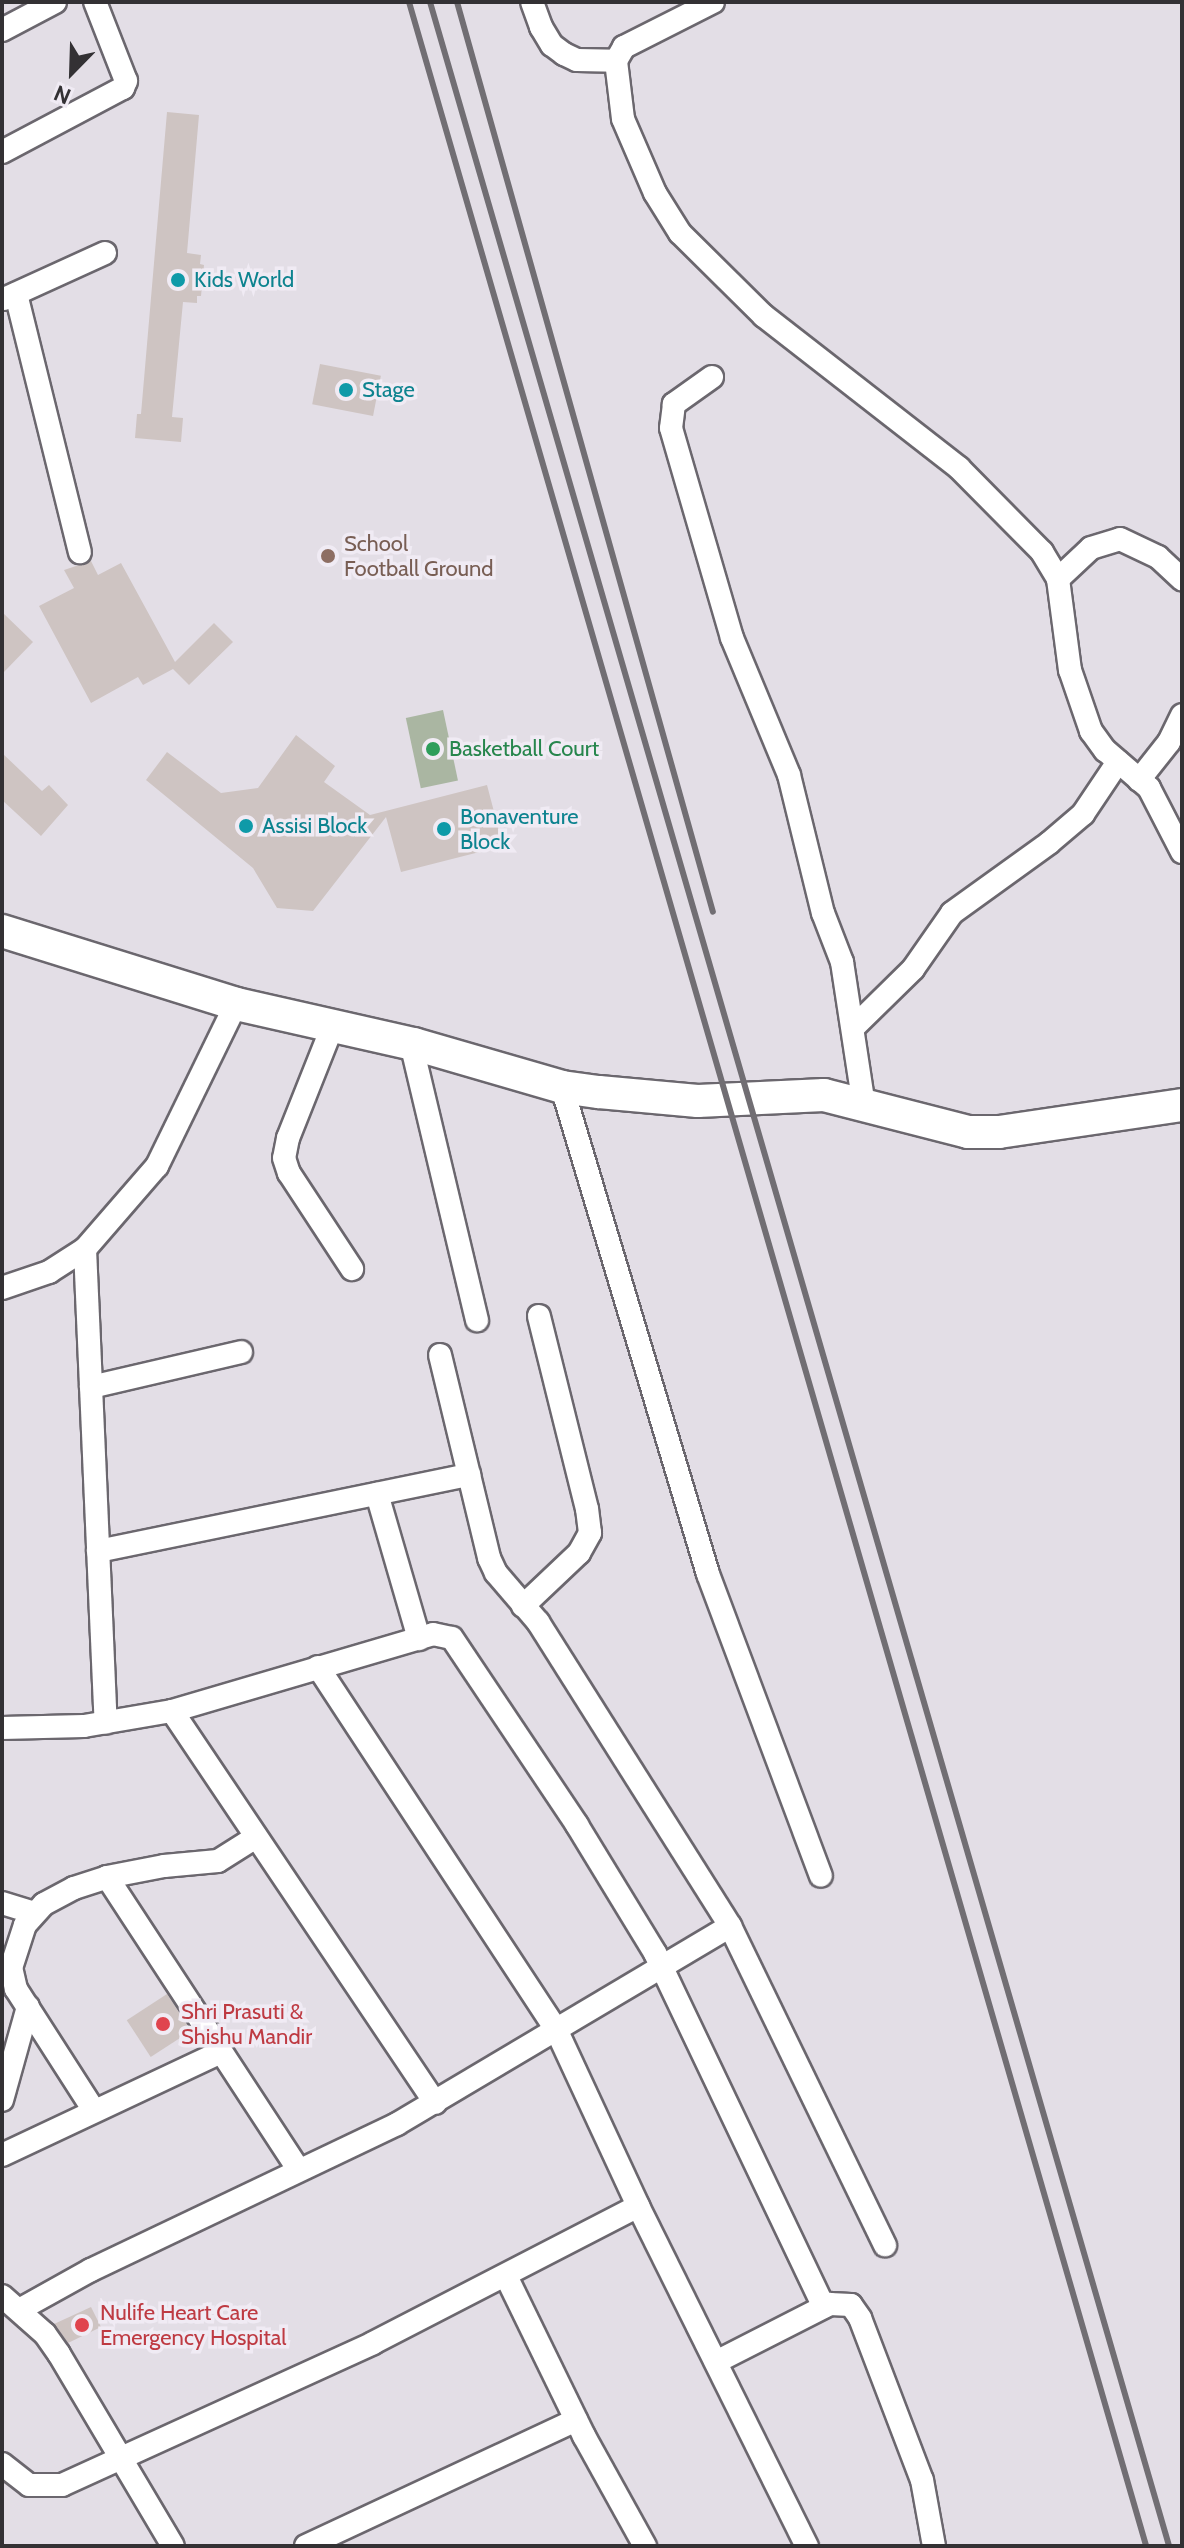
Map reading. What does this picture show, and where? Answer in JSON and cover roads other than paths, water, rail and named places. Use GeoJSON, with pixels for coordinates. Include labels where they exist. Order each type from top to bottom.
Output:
{"type":"FeatureCollection","features":[{"type":"Feature","properties":{"kind":"street"},"geometry":{"type":"LineString","coordinates":[[2,30],[55,2]]}},
{"type":"Feature","properties":{"kind":"street"},"geometry":{"type":"LineString","coordinates":[[2,152],[123,88],[126,81],[95,2]]}},
{"type":"Feature","properties":{"kind":"street"},"geometry":{"type":"LineString","coordinates":[[532,2],[552,45],[564,54],[577,60],[616,61]]}},
{"type":"Feature","properties":{"kind":"street"},"geometry":{"type":"LineString","coordinates":[[713,2],[624,47],[616,61],[623,119],[655,193],[680,233],[764,316],[959,468],[1042,552],[1058,579],[1070,670],[1091,731],[1160,803],[1182,852]]}},
{"type":"Feature","properties":{"kind":"street"},"geometry":{"type":"LineString","coordinates":[[80,552],[9,297],[105,253]]}},
{"type":"Feature","properties":{"kind":"street"},"geometry":{"type":"LineString","coordinates":[[712,377],[674,404],[671,428],[732,638],[789,775],[823,913],[842,962],[864,1106]]}},
{"type":"Feature","properties":{"kind":"street"},"geometry":{"type":"LineString","coordinates":[[1058,579],[1091,548],[1120,539],[1158,557],[1182,579]]}},
{"type":"Feature","properties":{"kind":"street"},"geometry":{"type":"LineString","coordinates":[[1139,780],[1169,742],[1182,715]]}},
{"type":"Feature","properties":{"kind":"street"},"geometry":{"type":"LineString","coordinates":[[854,1027],[913,969],[952,913],[1049,843],[1083,814],[1118,762]]}},
{"type":"Feature","properties":{"kind":"street"},"geometry":{"type":"LineString","coordinates":[[2,931],[236,1004],[411,1043],[562,1087],[698,1101],[824,1095],[968,1132],[999,1132],[1182,1105]]}},
{"type":"Feature","properties":{"kind":"street"},"geometry":{"type":"LineString","coordinates":[[2,1288],[49,1272],[85,1249],[163,1156],[236,1004]]}},
{"type":"Feature","properties":{"kind":"street"},"geometry":{"type":"LineString","coordinates":[[333,1025],[288,1138],[284,1158],[289,1173],[352,1269]]}},
{"type":"Feature","properties":{"kind":"street"},"geometry":{"type":"LineString","coordinates":[[411,1043],[477,1320]]}},
{"type":"Feature","properties":{"kind":"street"},"geometry":{"type":"LineString","coordinates":[[562,1087],[708,1574],[821,1876]]}},
{"type":"Feature","properties":{"kind":"street"},"geometry":{"type":"LineString","coordinates":[[85,1249],[106,1723]]}},
{"type":"Feature","properties":{"kind":"street"},"geometry":{"type":"LineString","coordinates":[[523,1606],[579,1553],[590,1533],[587,1509],[539,1316]]}},
{"type":"Feature","properties":{"kind":"street"},"geometry":{"type":"LineString","coordinates":[[91,1387],[241,1352]]}},
{"type":"Feature","properties":{"kind":"street"},"geometry":{"type":"LineString","coordinates":[[440,1355],[489,1558],[504,1585],[538,1622],[730,1926],[885,2245]]}},
{"type":"Feature","properties":{"kind":"street"},"geometry":{"type":"LineString","coordinates":[[98,1551],[469,1475]]}},
{"type":"Feature","properties":{"kind":"street"},"geometry":{"type":"LineString","coordinates":[[377,1494],[419,1639]]}},
{"type":"Feature","properties":{"kind":"street"},"geometry":{"type":"LineString","coordinates":[[2,1728],[106,1723],[172,1711],[439,1633],[459,1645],[601,1862],[661,1964],[824,2307]]}},
{"type":"Feature","properties":{"kind":"street"},"geometry":{"type":"LineString","coordinates":[[318,1667],[556,2029],[638,2206],[807,2546]]}},
{"type":"Feature","properties":{"kind":"street"},"geometry":{"type":"LineString","coordinates":[[172,1711],[435,2103]]}},
{"type":"Feature","properties":{"kind":"street"},"geometry":{"type":"LineString","coordinates":[[93,2109],[16,1989],[11,1968],[18,1940],[35,1913],[74,1888],[107,1877],[218,1861],[256,1837]]}},
{"type":"Feature","properties":{"kind":"street"},"geometry":{"type":"LineString","coordinates":[[107,1877],[298,2169]]}},
{"type":"Feature","properties":{"kind":"street"},"geometry":{"type":"LineString","coordinates":[[2,1903],[35,1913]]}},
{"type":"Feature","properties":{"kind":"street"},"geometry":{"type":"LineString","coordinates":[[173,2546],[59,2354],[10,2303],[91,2270],[435,2103],[661,1964],[730,1926]]}},
{"type":"Feature","properties":{"kind":"street"},"geometry":{"type":"LineString","coordinates":[[2,2100],[28,2007]]}},
{"type":"Feature","properties":{"kind":"street"},"geometry":{"type":"LineString","coordinates":[[2,2155],[93,2109],[221,2052]]}},
{"type":"Feature","properties":{"kind":"street"},"geometry":{"type":"LineString","coordinates":[[2,2464],[29,2485],[49,2488],[373,2343],[638,2206]]}},
{"type":"Feature","properties":{"kind":"street"},"geometry":{"type":"LineString","coordinates":[[506,2276],[576,2420],[645,2546]]}},
{"type":"Feature","properties":{"kind":"street"},"geometry":{"type":"LineString","coordinates":[[716,2362],[824,2307],[846,2303],[860,2318],[922,2480],[934,2546]]}},
{"type":"Feature","properties":{"kind":"street"},"geometry":{"type":"LineString","coordinates":[[306,2546],[576,2420]]}},
{"type":"Feature","properties":{"kind":"railway"},"geometry":{"type":"LineString","coordinates":[[409,2],[1146,2546]]}},
{"type":"Feature","properties":{"kind":"railway"},"geometry":{"type":"LineString","coordinates":[[430,2],[1169,2546]]}},
{"type":"Feature","properties":{"kind":"railway"},"geometry":{"type":"LineString","coordinates":[[457,2],[713,912]]}},
{"type":"Feature","properties":{"kind":"place","name":"Kids World"},"geometry":{"type":"Point","coordinates":[178,280]}},
{"type":"Feature","properties":{"kind":"place","name":"Stage"},"geometry":{"type":"Point","coordinates":[346,390]}},
{"type":"Feature","properties":{"kind":"place","name":"School Football Ground"},"geometry":{"type":"Point","coordinates":[328,556]}},
{"type":"Feature","properties":{"kind":"place","name":"Basketball Court"},"geometry":{"type":"Point","coordinates":[433,749]}},
{"type":"Feature","properties":{"kind":"place","name":"Assisi Block"},"geometry":{"type":"Point","coordinates":[246,826]}},
{"type":"Feature","properties":{"kind":"place","name":"Bonaventure Block"},"geometry":{"type":"Point","coordinates":[444,829]}},
{"type":"Feature","properties":{"kind":"place","name":"Shri Prasuti & Shishu Mandir"},"geometry":{"type":"Point","coordinates":[163,2024]}},
{"type":"Feature","properties":{"kind":"place","name":"Nulife Heart Care Emergency Hospital"},"geometry":{"type":"Point","coordinates":[82,2325]}}]}
